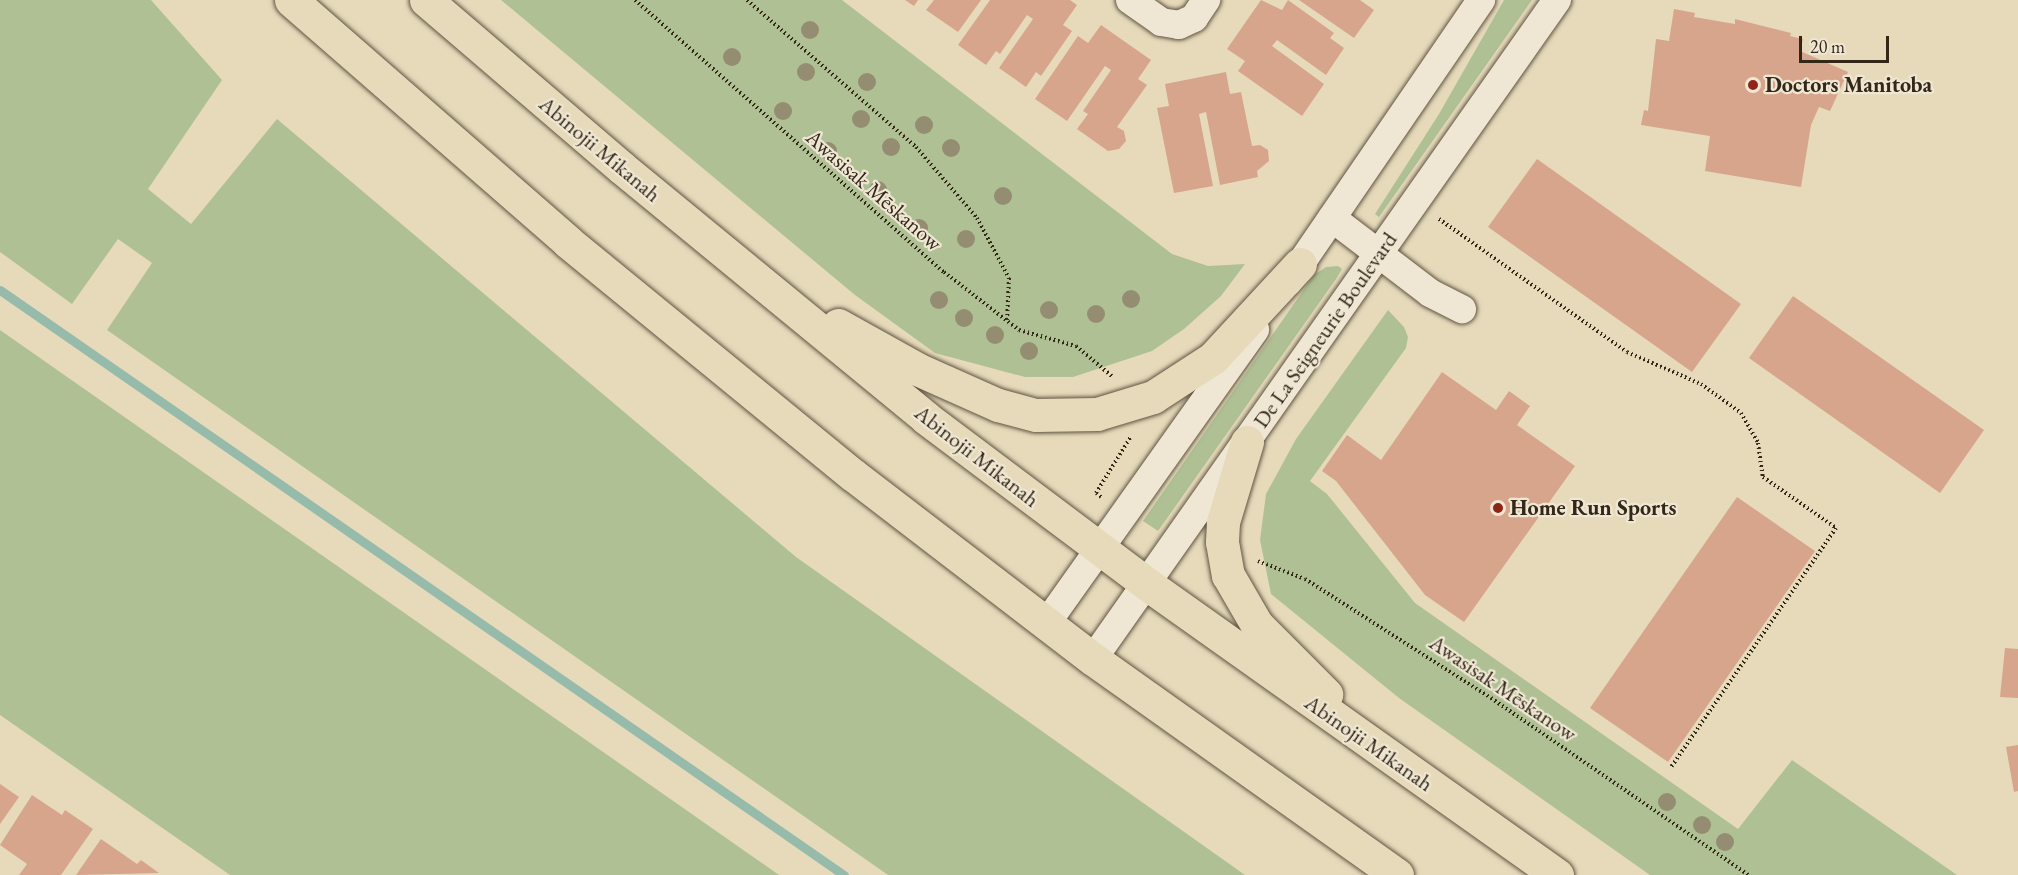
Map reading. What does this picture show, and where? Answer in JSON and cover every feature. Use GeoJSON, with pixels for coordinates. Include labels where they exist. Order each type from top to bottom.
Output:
{"type":"FeatureCollection","features":[{"type":"Feature","properties":{"kind":"main road"},"geometry":{"type":"LineString","coordinates":[[291,0],[450,143],[699,352],[1046,624],[1397,875]]}},
{"type":"Feature","properties":{"kind":"main road","name":"Abinojii Mikanah"},"geometry":{"type":"LineString","coordinates":[[426,0],[926,418],[1147,584],[1557,875]]}},
{"type":"Feature","properties":{"kind":"main road"},"geometry":{"type":"LineString","coordinates":[[762,283],[917,369],[998,405],[1036,415],[1069,417],[1124,407],[1180,382],[1213,358],[1300,264]]}},
{"type":"Feature","properties":{"kind":"main road"},"geometry":{"type":"LineString","coordinates":[[1247,442],[1223,522],[1224,558],[1240,602],[1257,625],[1391,759]]}},
{"type":"Feature","properties":{"kind":"street"},"geometry":{"type":"LineString","coordinates":[[1130,0],[1161,22],[1179,25],[1194,18],[1206,0]]}},
{"type":"Feature","properties":{"kind":"street"},"geometry":{"type":"LineString","coordinates":[[1046,624],[1300,264],[1481,0]]}},
{"type":"Feature","properties":{"kind":"street","name":"De La Seigneurie Boulevard"},"geometry":{"type":"LineString","coordinates":[[1093,659],[1557,0]]}},
{"type":"Feature","properties":{"kind":"street"},"geometry":{"type":"LineString","coordinates":[[1332,218],[1430,293],[1462,309]]}},
{"type":"Feature","properties":{"kind":"path","name":"Awasisak Mēskanow"},"geometry":{"type":"LineString","coordinates":[[635,0],[873,213],[1018,330],[1076,346],[1112,372]]}},
{"type":"Feature","properties":{"kind":"path"},"geometry":{"type":"LineString","coordinates":[[747,0],[916,147],[976,218],[1009,278],[1007,321]]}},
{"type":"Feature","properties":{"kind":"path"},"geometry":{"type":"LineString","coordinates":[[1439,219],[1627,352],[1701,384],[1741,413],[1758,443],[1763,477],[1836,528],[1671,767]]}},
{"type":"Feature","properties":{"kind":"path","name":"Awasisak Mēskanow"},"geometry":{"type":"LineString","coordinates":[[1224,558],[1255,560],[1305,579],[1491,698],[1749,875]]}},
{"type":"Feature","properties":{"kind":"green space"},"geometry":{"type":"Polygon","coordinates":[[[0,0],[151,0],[222,80],[148,189],[191,224],[277,119],[796,557],[1245,875],[888,875],[107,330],[152,263],[118,239],[72,304],[0,252],[0,0]]]}},
{"type":"Feature","properties":{"kind":"green space"},"geometry":{"type":"Polygon","coordinates":[[[501,0],[842,0],[1172,254],[1208,266],[1245,264],[1221,296],[1184,329],[1152,351],[1073,377],[1025,377],[935,353],[855,295],[501,0]]]}},
{"type":"Feature","properties":{"kind":"green space"},"geometry":{"type":"Polygon","coordinates":[[[1504,0],[1532,0],[1379,217],[1375,214],[1439,114],[1504,0]]]}},
{"type":"Feature","properties":{"kind":"green space"},"geometry":{"type":"Polygon","coordinates":[[[1338,266],[1342,269],[1336,279],[1158,531],[1143,521],[1314,275],[1326,267],[1338,266]]]}},
{"type":"Feature","properties":{"kind":"green space"},"geometry":{"type":"Polygon","coordinates":[[[1388,310],[1404,327],[1408,337],[1406,348],[1310,481],[1327,494],[1415,603],[1738,829],[1792,760],[1957,875],[1650,875],[1399,698],[1271,594],[1260,540],[1266,494],[1296,439],[1388,310]]]}},
{"type":"Feature","properties":{"kind":"green space"},"geometry":{"type":"Polygon","coordinates":[[[0,330],[779,875],[230,875],[0,715],[0,330]]]}},
{"type":"Feature","properties":{"kind":"building"},"geometry":{"type":"Polygon","coordinates":[[[905,0],[918,0],[914,6],[905,0]]]}},
{"type":"Feature","properties":{"kind":"building"},"geometry":{"type":"Polygon","coordinates":[[[934,0],[981,0],[958,32],[926,10],[934,0]]]}},
{"type":"Feature","properties":{"kind":"building"},"geometry":{"type":"Polygon","coordinates":[[[990,0],[1070,0],[1077,5],[1063,25],[1072,31],[1041,76],[1036,72],[1026,87],[999,68],[1033,19],[1027,15],[1000,54],[996,51],[986,65],[958,45],[990,0]]]}},
{"type":"Feature","properties":{"kind":"building"},"geometry":{"type":"Polygon","coordinates":[[[1261,0],[1282,10],[1288,0],[1334,33],[1330,38],[1344,48],[1326,75],[1277,40],[1272,46],[1324,84],[1302,116],[1238,71],[1245,61],[1227,49],[1261,0]]]}},
{"type":"Feature","properties":{"kind":"building"},"geometry":{"type":"Polygon","coordinates":[[[1299,0],[1360,0],[1374,10],[1354,38],[1299,0]]]}},
{"type":"Feature","properties":{"kind":"building"},"geometry":{"type":"Polygon","coordinates":[[[1674,9],[1695,13],[1694,17],[1735,24],[1735,19],[1791,33],[1790,36],[1803,39],[1800,51],[1848,72],[1830,111],[1819,107],[1811,125],[1801,187],[1705,171],[1710,136],[1641,125],[1644,110],[1648,111],[1656,39],[1669,41],[1674,9]]]}},
{"type":"Feature","properties":{"kind":"building"},"geometry":{"type":"Polygon","coordinates":[[[1101,25],[1151,60],[1138,79],[1147,85],[1117,127],[1124,131],[1126,141],[1119,149],[1108,151],[1077,129],[1088,114],[1083,111],[1111,70],[1105,66],[1067,121],[1035,99],[1078,36],[1088,43],[1101,25]]]}},
{"type":"Feature","properties":{"kind":"building"},"geometry":{"type":"Polygon","coordinates":[[[1226,72],[1230,94],[1241,92],[1252,146],[1260,145],[1268,150],[1269,161],[1257,171],[1258,177],[1220,185],[1206,112],[1199,114],[1213,186],[1174,193],[1157,108],[1169,106],[1165,84],[1226,72]]]}},
{"type":"Feature","properties":{"kind":"building"},"geometry":{"type":"Polygon","coordinates":[[[1537,159],[1741,304],[1692,372],[1488,227],[1537,159]]]}},
{"type":"Feature","properties":{"kind":"building"},"geometry":{"type":"Polygon","coordinates":[[[1793,296],[1984,430],[1940,493],[1749,358],[1793,296]]]}},
{"type":"Feature","properties":{"kind":"building"},"geometry":{"type":"Polygon","coordinates":[[[1442,372],[1496,410],[1509,391],[1530,406],[1517,425],[1575,466],[1464,622],[1425,595],[1336,481],[1322,471],[1347,435],[1381,460],[1442,372]]]}},
{"type":"Feature","properties":{"kind":"building"},"geometry":{"type":"Polygon","coordinates":[[[1737,497],[1815,551],[1668,762],[1590,708],[1737,497]]]}},
{"type":"Feature","properties":{"kind":"building"},"geometry":{"type":"Polygon","coordinates":[[[2005,648],[2018,649],[2018,698],[2000,697],[2005,648]]]}},
{"type":"Feature","properties":{"kind":"building"},"geometry":{"type":"Polygon","coordinates":[[[2018,745],[2018,791],[2014,792],[2006,747],[2018,745]]]}},
{"type":"Feature","properties":{"kind":"building"},"geometry":{"type":"Polygon","coordinates":[[[0,784],[19,797],[0,824],[0,784]]]}},
{"type":"Feature","properties":{"kind":"building"},"geometry":{"type":"Polygon","coordinates":[[[32,795],[62,815],[65,810],[93,829],[61,875],[19,875],[27,864],[0,845],[32,795]]]}},
{"type":"Feature","properties":{"kind":"building"},"geometry":{"type":"Polygon","coordinates":[[[101,839],[137,864],[141,860],[159,873],[76,875],[101,839]]]}},
{"type":"Feature","properties":{"kind":"waterway"},"geometry":{"type":"LineString","coordinates":[[0,290],[844,875]]}},
{"type":"Feature","properties":{"kind":"place","name":"Doctors Manitoba"},"geometry":{"type":"Point","coordinates":[1753,85]}},
{"type":"Feature","properties":{"kind":"place","name":"Home Run Sports"},"geometry":{"type":"Point","coordinates":[1498,508]}}]}
